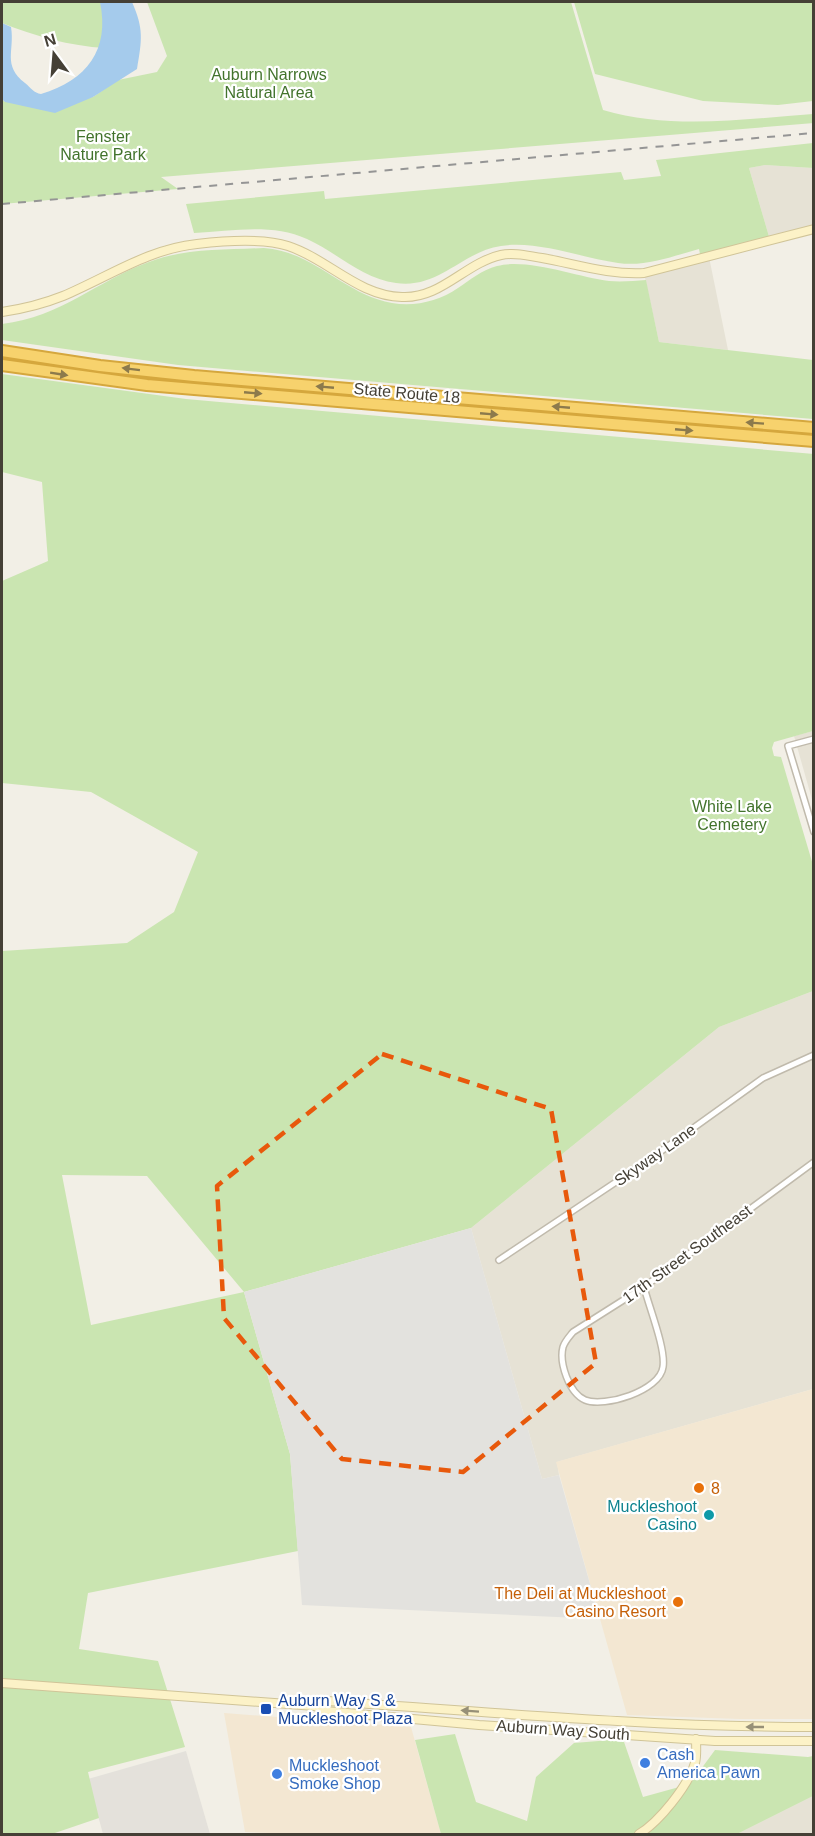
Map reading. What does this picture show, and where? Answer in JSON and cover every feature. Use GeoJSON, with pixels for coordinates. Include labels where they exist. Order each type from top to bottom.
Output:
{"type":"FeatureCollection","features":[{"type":"Feature","properties":{"kind":"highway","name":"State Route 18"},"geometry":{"type":"LineString","coordinates":[[2,351],[100,366],[182,375],[813,428]]}},
{"type":"Feature","properties":{"kind":"highway","name":"State Route 18"},"geometry":{"type":"LineString","coordinates":[[2,365],[147,385],[813,441]]}},
{"type":"Feature","properties":{"kind":"main road"},"geometry":{"type":"LineString","coordinates":[[2,312],[43,303],[148,255],[196,244],[271,242],[288,246],[361,286],[381,294],[403,297],[423,295],[501,255],[517,254],[627,274],[644,273],[813,229]]}},
{"type":"Feature","properties":{"kind":"main road","name":"Auburn Way South"},"geometry":{"type":"LineString","coordinates":[[2,1683],[315,1706],[328,1712],[490,1725],[696,1739],[813,1741]]}},
{"type":"Feature","properties":{"kind":"main road","name":"Auburn Way South"},"geometry":{"type":"LineString","coordinates":[[315,1706],[327,1701],[658,1724],[813,1727]]}},
{"type":"Feature","properties":{"kind":"main road"},"geometry":{"type":"LineString","coordinates":[[639,1834],[657,1822],[690,1773],[695,1763],[696,1739]]}},
{"type":"Feature","properties":{"kind":"street"},"geometry":{"type":"LineString","coordinates":[[813,739],[788,746],[813,832]]}},
{"type":"Feature","properties":{"kind":"street","name":"Skyway Lane"},"geometry":{"type":"LineString","coordinates":[[499,1260],[646,1162],[763,1078],[813,1054]]}},
{"type":"Feature","properties":{"kind":"street","name":"17th Street Southeast"},"geometry":{"type":"LineString","coordinates":[[644,1287],[663,1353],[664,1364],[658,1379],[648,1388],[607,1401],[585,1400],[576,1394],[569,1383],[562,1356],[563,1347],[573,1332],[644,1287],[813,1162]]}},
{"type":"Feature","properties":{"kind":"highlighted area"},"geometry":{"type":"Polygon","coordinates":[[[382,1054],[551,1109],[596,1363],[463,1472],[342,1459],[224,1318],[217,1186],[382,1054]]]}},
{"type":"Feature","properties":{"kind":"shaded area"},"geometry":{"type":"Polygon","coordinates":[[[765,165],[813,168],[813,229],[770,240],[749,168],[765,165]]]}},
{"type":"Feature","properties":{"kind":"shaded area"},"geometry":{"type":"Polygon","coordinates":[[[709,257],[728,350],[659,342],[644,273],[709,257]]]}},
{"type":"Feature","properties":{"kind":"shaded area"},"geometry":{"type":"Polygon","coordinates":[[[813,731],[813,803],[794,736],[813,731]]]}},
{"type":"Feature","properties":{"kind":"shaded area"},"geometry":{"type":"Polygon","coordinates":[[[813,991],[813,1389],[557,1462],[559,1475],[542,1479],[471,1228],[719,1027],[813,991]]]}},
{"type":"Feature","properties":{"kind":"shaded area"},"geometry":{"type":"Polygon","coordinates":[[[471,1228],[542,1479],[559,1475],[600,1619],[302,1605],[290,1454],[244,1292],[471,1228]]]}},
{"type":"Feature","properties":{"kind":"shaded area"},"geometry":{"type":"Polygon","coordinates":[[[813,1389],[813,1719],[627,1715],[556,1462],[813,1389]]]}},
{"type":"Feature","properties":{"kind":"shaded area"},"geometry":{"type":"Polygon","coordinates":[[[224,1713],[411,1727],[441,1834],[245,1832],[224,1713]]]}},
{"type":"Feature","properties":{"kind":"shaded area"},"geometry":{"type":"Polygon","coordinates":[[[186,1751],[210,1834],[103,1834],[88,1779],[186,1751]]]}},
{"type":"Feature","properties":{"kind":"shaded area"},"geometry":{"type":"Polygon","coordinates":[[[813,1796],[813,1834],[737,1834],[813,1796]]]}},
{"type":"Feature","properties":{"kind":"green space"},"geometry":{"type":"Polygon","coordinates":[[[2,2],[112,2],[105,48],[52,40],[2,23],[2,2]]]}},
{"type":"Feature","properties":{"kind":"green space","name":"Auburn Narrows Natural Area"},"geometry":{"type":"Polygon","coordinates":[[[147,2],[571,2],[603,110],[655,120],[681,121],[734,120],[813,114],[814,123],[161,177],[178,189],[2,204],[2,99],[5,102],[93,97],[118,80],[157,72],[167,56],[147,2]]]}},
{"type":"Feature","properties":{"kind":"green space"},"geometry":{"type":"Polygon","coordinates":[[[574,2],[813,2],[813,101],[778,105],[703,101],[595,74],[574,2]]]}},
{"type":"Feature","properties":{"kind":"green space"},"geometry":{"type":"Polygon","coordinates":[[[813,143],[813,168],[765,165],[749,168],[770,240],[701,259],[699,249],[659,260],[628,264],[604,261],[544,247],[501,246],[474,255],[425,281],[396,283],[372,276],[318,244],[294,234],[252,229],[194,233],[186,204],[324,191],[325,199],[621,172],[624,180],[661,176],[656,160],[813,143]]]}},
{"type":"Feature","properties":{"kind":"green space"},"geometry":{"type":"Polygon","coordinates":[[[264,248],[298,257],[359,291],[375,298],[401,304],[435,300],[451,293],[486,270],[509,264],[538,266],[609,281],[646,280],[659,342],[813,360],[813,419],[178,365],[2,340],[2,324],[43,314],[130,270],[163,257],[191,252],[264,248]]]}},
{"type":"Feature","properties":{"kind":"green space","name":"White Lake Cemetery"},"geometry":{"type":"Polygon","coordinates":[[[2,374],[186,399],[814,454],[813,731],[774,742],[772,748],[774,756],[781,757],[813,865],[813,991],[719,1027],[471,1228],[244,1292],[290,1454],[298,1551],[88,1593],[79,1649],[158,1661],[185,1747],[88,1772],[99,1818],[52,1834],[2,1834],[2,951],[127,943],[174,912],[198,852],[91,792],[2,783],[2,581],[48,561],[42,482],[2,472],[2,374]],[[62,1175],[91,1325],[244,1292],[147,1176],[62,1175]]]}},
{"type":"Feature","properties":{"kind":"green space"},"geometry":{"type":"Polygon","coordinates":[[[455,1734],[476,1802],[527,1821],[536,1777],[574,1743],[623,1739],[643,1797],[690,1784],[715,1750],[813,1756],[813,1796],[737,1834],[441,1834],[415,1740],[455,1734]]]}},
{"type":"Feature","properties":{"kind":"water"},"geometry":{"type":"Polygon","coordinates":[[[100,2],[132,2],[139,20],[141,35],[137,69],[93,97],[55,113],[5,102],[2,99],[2,23],[11,27],[11,57],[14,70],[36,93],[41,94],[71,80],[92,61],[101,35],[100,2]]]}},
{"type":"Feature","properties":{"kind":"railway"},"geometry":{"type":"LineString","coordinates":[[2,204],[814,133]]}},
{"type":"Feature","properties":{"kind":"place","name":"8"},"geometry":{"type":"Point","coordinates":[699,1488]}},
{"type":"Feature","properties":{"kind":"place","name":"Muckleshoot Casino"},"geometry":{"type":"Point","coordinates":[709,1515]}},
{"type":"Feature","properties":{"kind":"place","name":"The Deli at Muckleshoot Casino Resort"},"geometry":{"type":"Point","coordinates":[678,1602]}},
{"type":"Feature","properties":{"kind":"place","name":"Auburn Way S & Muckleshoot Plaza"},"geometry":{"type":"Point","coordinates":[266,1709]}},
{"type":"Feature","properties":{"kind":"place","name":"Cash America Pawn"},"geometry":{"type":"Point","coordinates":[645,1763]}},
{"type":"Feature","properties":{"kind":"place","name":"Muckleshoot Smoke Shop"},"geometry":{"type":"Point","coordinates":[277,1774]}},
{"type":"Feature","properties":{"kind":"park label","name":"Fenster Nature Park"},"geometry":{"type":"Point","coordinates":[103,145]}}]}
